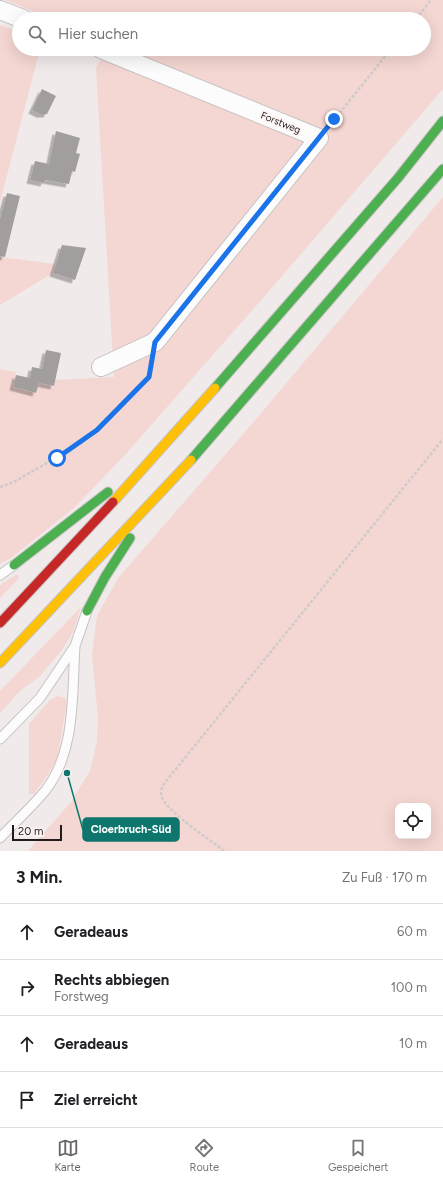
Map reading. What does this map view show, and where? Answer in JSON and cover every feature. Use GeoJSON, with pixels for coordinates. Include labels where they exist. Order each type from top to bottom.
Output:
{"type":"FeatureCollection","features":[{"type":"Feature","properties":{"kind":"highway"},"geometry":{"type":"LineString","coordinates":[[0,623],[162,449],[398,178],[443,121]]}},
{"type":"Feature","properties":{"kind":"highway"},"geometry":{"type":"LineString","coordinates":[[0,663],[199,451],[443,169]]}},
{"type":"Feature","properties":{"kind":"highway"},"geometry":{"type":"LineString","coordinates":[[14,565],[57,534],[162,449]]}},
{"type":"Feature","properties":{"kind":"highway"},"geometry":{"type":"LineString","coordinates":[[87,611],[105,577],[129,540],[199,451]]}},
{"type":"Feature","properties":{"kind":"street"},"geometry":{"type":"LineString","coordinates":[[0,10],[12,15]]}},
{"type":"Feature","properties":{"kind":"street","name":"Forstweg"},"geometry":{"type":"LineString","coordinates":[[118,56],[319,138]]}},
{"type":"Feature","properties":{"kind":"street"},"geometry":{"type":"LineString","coordinates":[[101,367],[155,342],[319,138]]}},
{"type":"Feature","properties":{"kind":"lane"},"geometry":{"type":"LineString","coordinates":[[0,574],[14,565]]}},
{"type":"Feature","properties":{"kind":"lane"},"geometry":{"type":"LineString","coordinates":[[0,838],[45,791],[58,768],[67,742],[75,646],[87,611]]}},
{"type":"Feature","properties":{"kind":"lane"},"geometry":{"type":"LineString","coordinates":[[0,739],[40,698],[75,646]]}},
{"type":"Feature","properties":{"kind":"path"},"geometry":{"type":"LineString","coordinates":[[422,12],[431,0]]}},
{"type":"Feature","properties":{"kind":"path"},"geometry":{"type":"LineString","coordinates":[[319,138],[385,56]]}},
{"type":"Feature","properties":{"kind":"path"},"geometry":{"type":"LineString","coordinates":[[0,487],[14,482],[57,458],[97,430],[149,377],[155,342]]}},
{"type":"Feature","properties":{"kind":"path"},"geometry":{"type":"LineString","coordinates":[[224,851],[170,809],[161,795],[163,785],[443,439]]}},
{"type":"Feature","properties":{"kind":"shaded area"},"geometry":{"type":"Polygon","coordinates":[[[5,0],[443,0],[443,89],[264,297],[123,457],[74,508],[11,558],[0,564],[0,369],[16,372],[13,387],[36,393],[39,383],[54,387],[55,380],[114,377],[96,68],[102,56],[431,56],[431,12],[35,12],[5,0]]]}},
{"type":"Feature","properties":{"kind":"shaded area"},"geometry":{"type":"Polygon","coordinates":[[[0,25],[12,29],[12,56],[38,56],[0,202],[0,25]]]}},
{"type":"Feature","properties":{"kind":"shaded area"},"geometry":{"type":"Polygon","coordinates":[[[443,197],[443,851],[28,851],[71,802],[90,771],[97,741],[98,717],[92,655],[97,616],[119,577],[251,425],[443,197]]]}},
{"type":"Feature","properties":{"kind":"shaded area"},"geometry":{"type":"Polygon","coordinates":[[[0,257],[55,264],[53,273],[0,305],[0,257]]]}},
{"type":"Feature","properties":{"kind":"shaded area"},"geometry":{"type":"Polygon","coordinates":[[[17,574],[19,578],[0,598],[0,585],[17,574]]]}},
{"type":"Feature","properties":{"kind":"shaded area"},"geometry":{"type":"Polygon","coordinates":[[[81,607],[73,632],[62,650],[40,676],[20,691],[0,713],[0,691],[81,607]]]}},
{"type":"Feature","properties":{"kind":"shaded area"},"geometry":{"type":"Polygon","coordinates":[[[58,696],[65,698],[67,703],[57,759],[34,794],[29,794],[29,724],[50,700],[58,696]]]}},
{"type":"Feature","properties":{"kind":"building"},"geometry":{"type":"Polygon","coordinates":[[[42,89],[56,96],[47,114],[40,114],[32,110],[42,89]]]}},
{"type":"Feature","properties":{"kind":"building"},"geometry":{"type":"Polygon","coordinates":[[[56,131],[80,138],[76,153],[80,154],[75,172],[72,171],[69,184],[45,180],[44,183],[30,180],[35,161],[49,164],[56,131]]]}},
{"type":"Feature","properties":{"kind":"building"},"geometry":{"type":"Polygon","coordinates":[[[7,193],[20,196],[5,257],[0,256],[0,219],[7,193]]]}},
{"type":"Feature","properties":{"kind":"building"},"geometry":{"type":"Polygon","coordinates":[[[62,245],[86,248],[75,280],[53,273],[62,245]]]}},
{"type":"Feature","properties":{"kind":"building"},"geometry":{"type":"Polygon","coordinates":[[[46,350],[61,353],[54,386],[39,383],[36,393],[13,387],[16,375],[30,378],[32,367],[42,369],[46,350]]]}},
{"type":"Feature","properties":{"kind":"traffic: fast"},"geometry":{"type":"LineString","coordinates":[[215,388],[398,178],[443,121]]}},
{"type":"Feature","properties":{"kind":"traffic: fast"},"geometry":{"type":"LineString","coordinates":[[191,460],[443,169]]}},
{"type":"Feature","properties":{"kind":"traffic: fast"},"geometry":{"type":"LineString","coordinates":[[14,565],[108,492]]}},
{"type":"Feature","properties":{"kind":"traffic: fast"},"geometry":{"type":"LineString","coordinates":[[87,611],[105,577],[130,538]]}},
{"type":"Feature","properties":{"kind":"traffic: slow"},"geometry":{"type":"LineString","coordinates":[[113,502],[215,388]]}},
{"type":"Feature","properties":{"kind":"traffic: slow"},"geometry":{"type":"LineString","coordinates":[[0,663],[191,460]]}},
{"type":"Feature","properties":{"kind":"traffic: jam"},"geometry":{"type":"LineString","coordinates":[[0,623],[113,502]]}},
{"type":"Feature","properties":{"kind":"place","name":"Cloerbruch-Süd"},"geometry":{"type":"Point","coordinates":[67,773]}},
{"type":"Feature","properties":{"kind":"route"},"geometry":{"type":"LineString","coordinates":[[57,458],[97,430],[149,377],[155,342],[334,119]]}}]}
